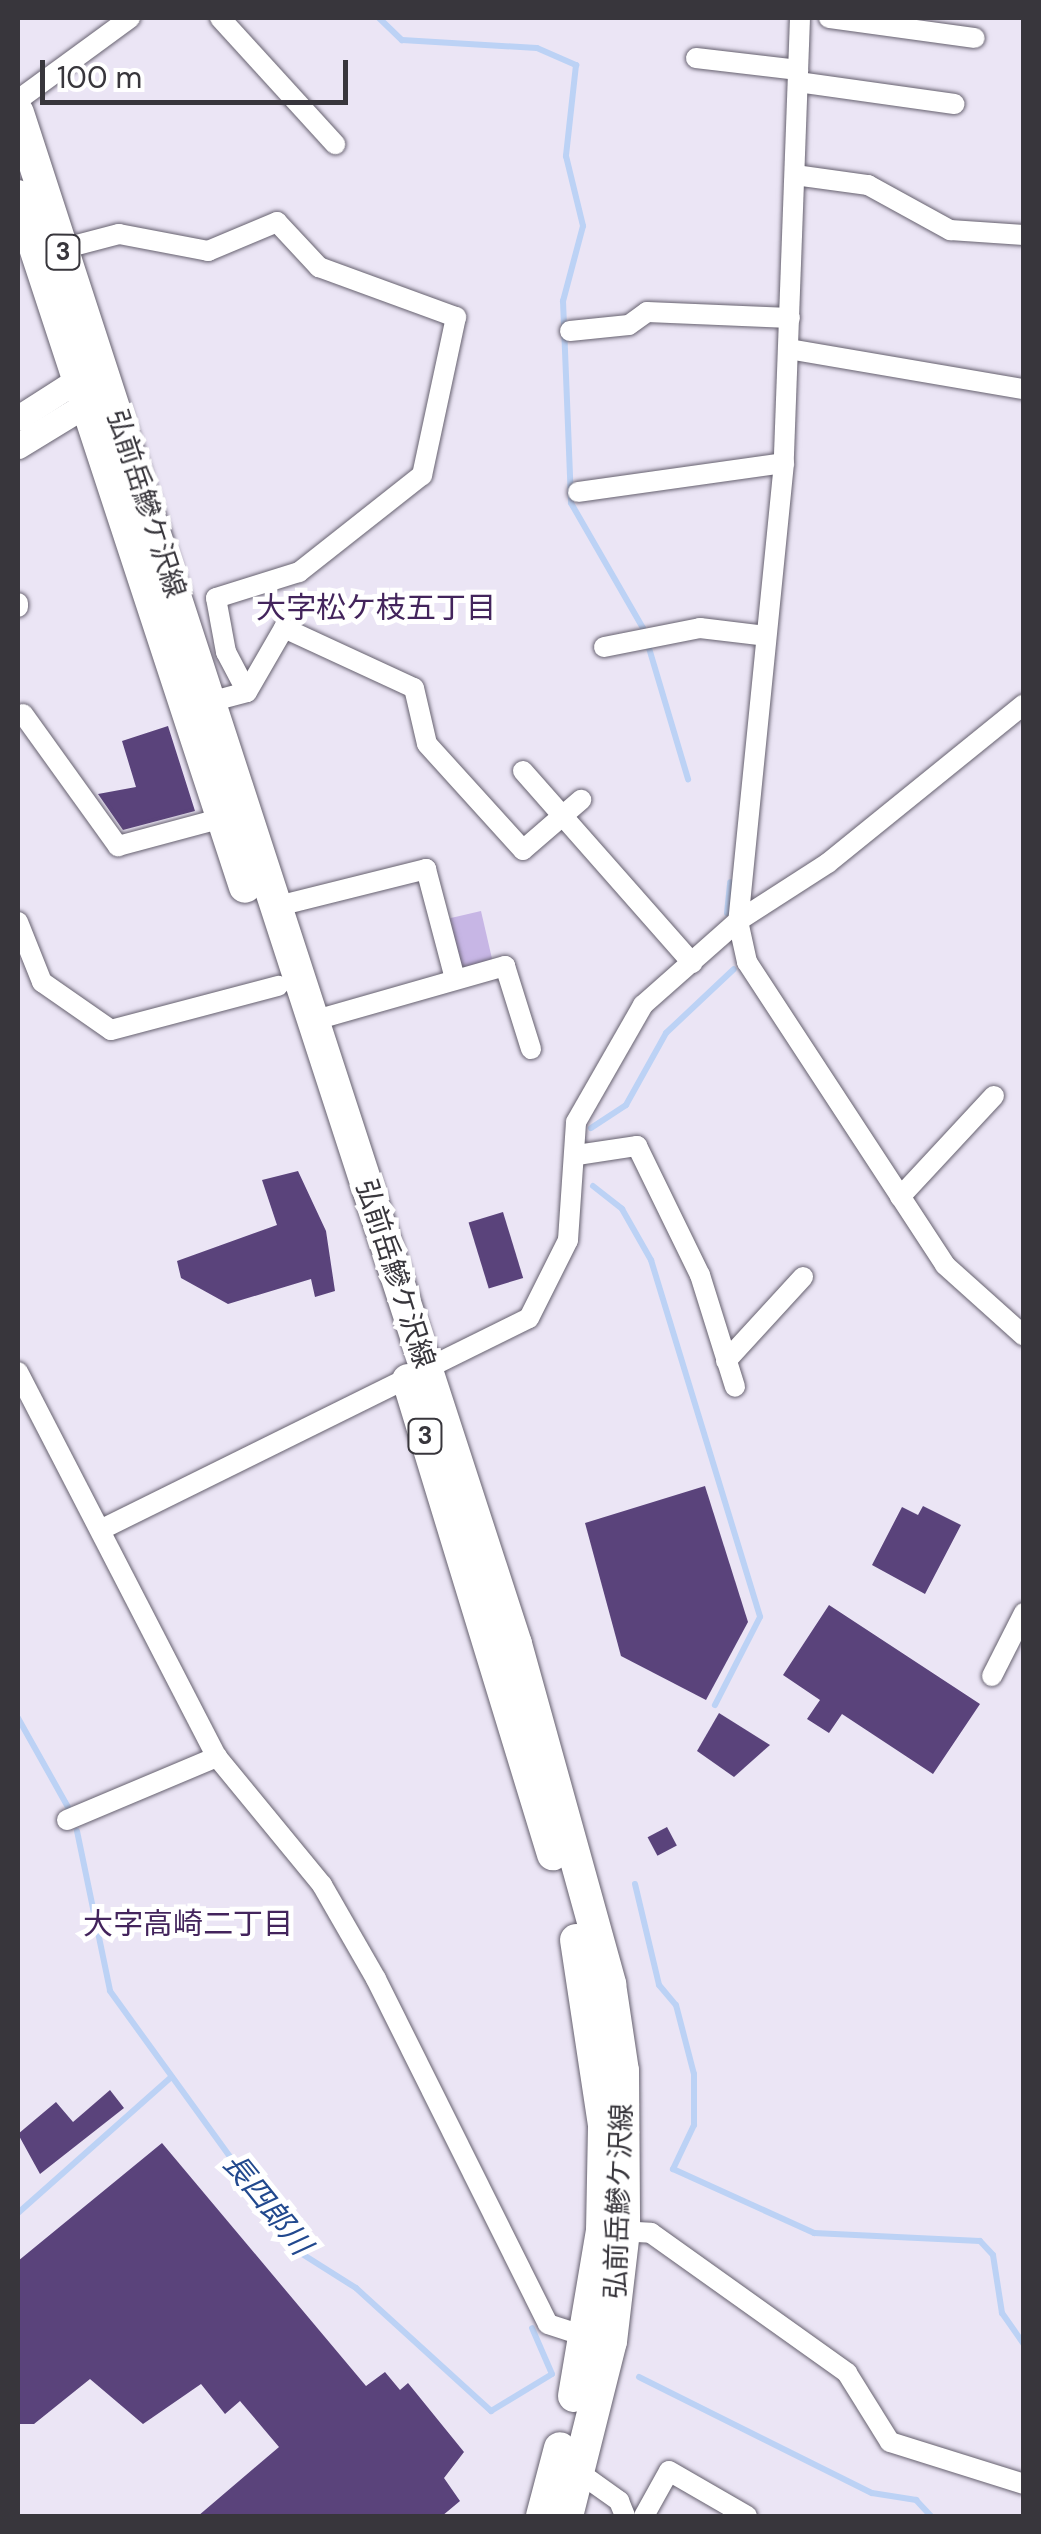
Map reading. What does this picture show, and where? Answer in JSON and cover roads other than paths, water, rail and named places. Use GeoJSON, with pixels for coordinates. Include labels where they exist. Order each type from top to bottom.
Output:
{"type":"FeatureCollection","features":[{"type":"Feature","properties":{"kind":"main road","name":"3"},"geometry":{"type":"LineString","coordinates":[[18,113],[49,253],[92,386]]}},
{"type":"Feature","properties":{"kind":"main road","name":"3"},"geometry":{"type":"LineString","coordinates":[[18,196],[49,253]]}},
{"type":"Feature","properties":{"kind":"main road","name":"弘前岳鰺ケ沢線"},"geometry":{"type":"LineString","coordinates":[[92,386],[234,815],[274,907],[312,1021],[417,1371],[516,1644],[610,1984],[623,2071],[613,2231],[599,2340],[567,2516]]}},
{"type":"Feature","properties":{"kind":"main road","name":"3"},"geometry":{"type":"LineString","coordinates":[[234,815],[278,986],[417,1371]]}},
{"type":"Feature","properties":{"kind":"main road","name":"3"},"geometry":{"type":"LineString","coordinates":[[542,2516],[599,2340]]}},
{"type":"Feature","properties":{"kind":"street"},"geometry":{"type":"LineString","coordinates":[[18,100],[130,18]]}},
{"type":"Feature","properties":{"kind":"street"},"geometry":{"type":"LineString","coordinates":[[220,18],[335,144]]}},
{"type":"Feature","properties":{"kind":"street"},"geometry":{"type":"LineString","coordinates":[[800,18],[784,463],[738,921],[748,962],[945,1265],[1024,1336]]}},
{"type":"Feature","properties":{"kind":"street"},"geometry":{"type":"LineString","coordinates":[[829,18],[975,38]]}},
{"type":"Feature","properties":{"kind":"street"},"geometry":{"type":"LineString","coordinates":[[696,58],[954,104]]}},
{"type":"Feature","properties":{"kind":"street"},"geometry":{"type":"LineString","coordinates":[[795,175],[868,185],[950,230],[1024,235]]}},
{"type":"Feature","properties":{"kind":"street"},"geometry":{"type":"LineString","coordinates":[[49,253],[119,234],[208,251],[277,222],[319,267],[456,316],[422,475],[299,572],[216,598],[226,652],[247,692]]}},
{"type":"Feature","properties":{"kind":"street"},"geometry":{"type":"LineString","coordinates":[[570,331],[629,324],[646,312],[790,318]]}},
{"type":"Feature","properties":{"kind":"street"},"geometry":{"type":"LineString","coordinates":[[789,349],[1024,388]]}},
{"type":"Feature","properties":{"kind":"street"},"geometry":{"type":"LineString","coordinates":[[18,418],[92,386]]}},
{"type":"Feature","properties":{"kind":"street"},"geometry":{"type":"LineString","coordinates":[[18,446],[92,386]]}},
{"type":"Feature","properties":{"kind":"street"},"geometry":{"type":"LineString","coordinates":[[578,492],[784,463]]}},
{"type":"Feature","properties":{"kind":"street"},"geometry":{"type":"LineString","coordinates":[[199,704],[247,692],[284,628],[414,688],[427,744],[523,850],[582,800]]}},
{"type":"Feature","properties":{"kind":"street"},"geometry":{"type":"LineString","coordinates":[[604,647],[655,633],[766,636]]}},
{"type":"Feature","properties":{"kind":"street"},"geometry":{"type":"LineString","coordinates":[[102,1528],[417,1371],[505,1332],[544,1299],[568,1240],[577,1155],[576,1122],[610,1049],[738,921],[828,863],[1024,704]]}},
{"type":"Feature","properties":{"kind":"street"},"geometry":{"type":"LineString","coordinates":[[23,714],[118,846],[234,815]]}},
{"type":"Feature","properties":{"kind":"street"},"geometry":{"type":"LineString","coordinates":[[522,771],[565,814],[692,963]]}},
{"type":"Feature","properties":{"kind":"street"},"geometry":{"type":"LineString","coordinates":[[274,907],[426,869],[455,979]]}},
{"type":"Feature","properties":{"kind":"street"},"geometry":{"type":"LineString","coordinates":[[18,922],[42,982],[111,1030],[278,986]]}},
{"type":"Feature","properties":{"kind":"street"},"geometry":{"type":"LineString","coordinates":[[312,1021],[505,966],[530,1049]]}},
{"type":"Feature","properties":{"kind":"street"},"geometry":{"type":"LineString","coordinates":[[900,1197],[994,1096]]}},
{"type":"Feature","properties":{"kind":"street"},"geometry":{"type":"LineString","coordinates":[[577,1155],[637,1146],[700,1275],[735,1388]]}},
{"type":"Feature","properties":{"kind":"street"},"geometry":{"type":"LineString","coordinates":[[726,1361],[803,1276]]}},
{"type":"Feature","properties":{"kind":"street"},"geometry":{"type":"LineString","coordinates":[[18,1372],[102,1528],[216,1758],[322,1885],[495,2203],[548,2324],[599,2340]]}},
{"type":"Feature","properties":{"kind":"street"},"geometry":{"type":"LineString","coordinates":[[992,1676],[1024,1614]]}},
{"type":"Feature","properties":{"kind":"street"},"geometry":{"type":"LineString","coordinates":[[67,1820],[216,1758]]}},
{"type":"Feature","properties":{"kind":"street"},"geometry":{"type":"LineString","coordinates":[[613,2231],[651,2233],[848,2373],[890,2442],[1024,2484]]}},
{"type":"Feature","properties":{"kind":"street"},"geometry":{"type":"LineString","coordinates":[[577,2470],[619,2501],[624,2516]]}},
{"type":"Feature","properties":{"kind":"street"},"geometry":{"type":"LineString","coordinates":[[644,2516],[669,2471],[747,2516]]}},
{"type":"Feature","properties":{"kind":"waterway"},"geometry":{"type":"LineString","coordinates":[[379,18],[402,40],[537,48],[576,65],[566,156],[583,226],[563,301],[571,503],[643,628],[688,779]]}},
{"type":"Feature","properties":{"kind":"waterway"},"geometry":{"type":"LineString","coordinates":[[727,913],[730,882]]}},
{"type":"Feature","properties":{"kind":"waterway"},"geometry":{"type":"LineString","coordinates":[[591,1128],[626,1105],[666,1033],[734,969]]}},
{"type":"Feature","properties":{"kind":"waterway"},"geometry":{"type":"LineString","coordinates":[[593,1186],[622,1209],[651,1260],[760,1617],[715,1705]]}},
{"type":"Feature","properties":{"kind":"waterway"},"geometry":{"type":"LineString","coordinates":[[18,1718],[68,1807]]}},
{"type":"Feature","properties":{"kind":"waterway","name":"長四郎川"},"geometry":{"type":"LineString","coordinates":[[77,1831],[110,1991],[299,2252],[356,2288],[491,2411],[552,2374],[532,2328]]}},
{"type":"Feature","properties":{"kind":"waterway"},"geometry":{"type":"LineString","coordinates":[[635,1884],[659,1985],[676,2005],[694,2074],[694,2125],[673,2169],[814,2233],[980,2241],[993,2255],[1002,2313],[1024,2345]]}},
{"type":"Feature","properties":{"kind":"waterway"},"geometry":{"type":"LineString","coordinates":[[18,2213],[171,2077]]}},
{"type":"Feature","properties":{"kind":"waterway","name":"長四郎川"},"geometry":{"type":"LineString","coordinates":[[639,2377],[872,2493],[916,2500],[931,2516]]}},
{"type":"Feature","properties":{"kind":"district","name":"大字松ケ枝五丁目"},"geometry":{"type":"Point","coordinates":[376,608]}},
{"type":"Feature","properties":{"kind":"district","name":"大字高崎二丁目"},"geometry":{"type":"Point","coordinates":[188,1924]}}]}
